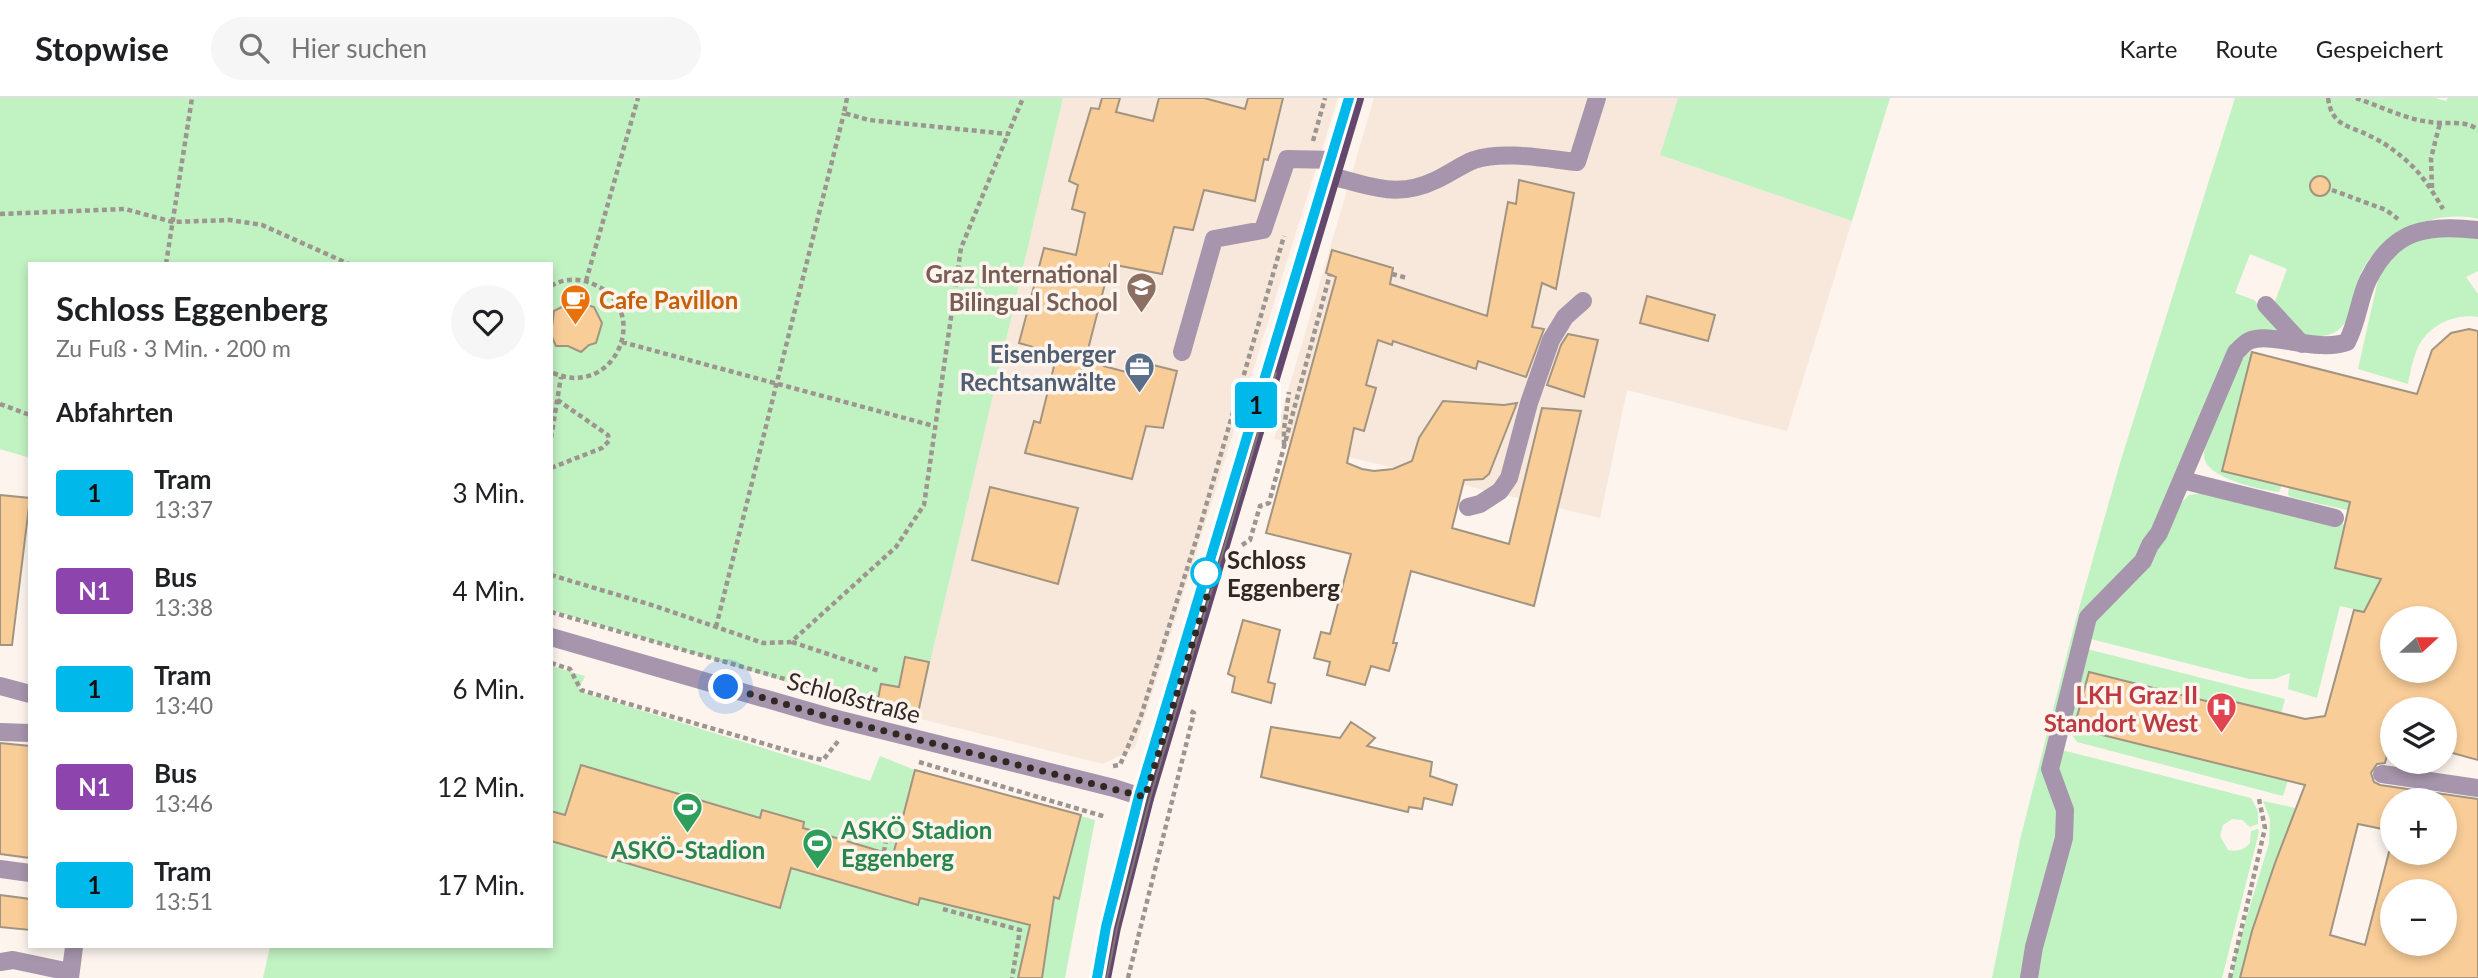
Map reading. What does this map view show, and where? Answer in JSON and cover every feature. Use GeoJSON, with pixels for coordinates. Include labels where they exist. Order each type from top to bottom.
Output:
{"type":"FeatureCollection","features":[{"type":"Feature","properties":{"kind":"main road"},"geometry":{"type":"LineString","coordinates":[[1102,978],[1145,797],[1355,98]]}},
{"type":"Feature","properties":{"kind":"street"},"geometry":{"type":"LineString","coordinates":[[1182,352],[1214,239],[1263,230],[1287,159],[1307,159],[1377,188],[1409,191],[1476,159],[1517,155],[1577,162],[1597,98]]}},
{"type":"Feature","properties":{"kind":"street"},"geometry":{"type":"LineString","coordinates":[[2029,978],[2034,947],[2064,838],[2065,810],[2050,769],[2088,617],[2143,561],[2159,533],[2236,352],[2248,341],[2262,338],[2334,346],[2347,342],[2356,324],[2368,281],[2390,247],[2419,230],[2452,227],[2478,230]]}},
{"type":"Feature","properties":{"kind":"street"},"geometry":{"type":"LineString","coordinates":[[1468,507],[1479,504],[1500,491],[1508,478],[1529,403],[1551,340],[1565,317],[1583,301]]}},
{"type":"Feature","properties":{"kind":"street"},"geometry":{"type":"LineString","coordinates":[[2266,305],[2302,344]]}},
{"type":"Feature","properties":{"kind":"street"},"geometry":{"type":"LineString","coordinates":[[2182,480],[2336,518]]}},
{"type":"Feature","properties":{"kind":"street","name":"Schloßstraße"},"geometry":{"type":"LineString","coordinates":[[553,638],[829,717],[1145,797]]}},
{"type":"Feature","properties":{"kind":"street"},"geometry":{"type":"LineString","coordinates":[[0,686],[28,693]]}},
{"type":"Feature","properties":{"kind":"street"},"geometry":{"type":"LineString","coordinates":[[0,732],[28,733]]}},
{"type":"Feature","properties":{"kind":"street"},"geometry":{"type":"LineString","coordinates":[[2382,774],[2478,788]]}},
{"type":"Feature","properties":{"kind":"street"},"geometry":{"type":"LineString","coordinates":[[0,869],[28,873]]}},
{"type":"Feature","properties":{"kind":"street"},"geometry":{"type":"LineString","coordinates":[[0,962],[13,960],[70,975],[74,948]]}},
{"type":"Feature","properties":{"kind":"path"},"geometry":{"type":"LineString","coordinates":[[166,262],[192,98]]}},
{"type":"Feature","properties":{"kind":"path"},"geometry":{"type":"LineString","coordinates":[[586,281],[638,98]]}},
{"type":"Feature","properties":{"kind":"path"},"geometry":{"type":"LineString","coordinates":[[716,626],[846,98]]}},
{"type":"Feature","properties":{"kind":"path"},"geometry":{"type":"LineString","coordinates":[[791,642],[896,547],[924,505],[961,248],[1023,98]]}},
{"type":"Feature","properties":{"kind":"path"},"geometry":{"type":"LineString","coordinates":[[1307,159],[1325,98]]}},
{"type":"Feature","properties":{"kind":"path"},"geometry":{"type":"LineString","coordinates":[[2328,98],[2330,111],[2337,121],[2368,135],[2404,158],[2432,189],[2447,216]]}},
{"type":"Feature","properties":{"kind":"path"},"geometry":{"type":"LineString","coordinates":[[2356,98],[2407,118],[2464,123],[2478,130]]}},
{"type":"Feature","properties":{"kind":"path"},"geometry":{"type":"LineString","coordinates":[[844,113],[869,121],[1008,134]]}},
{"type":"Feature","properties":{"kind":"path"},"geometry":{"type":"LineString","coordinates":[[2432,189],[2431,158],[2440,123]]}},
{"type":"Feature","properties":{"kind":"path"},"geometry":{"type":"LineString","coordinates":[[2332,190],[2386,210],[2413,233]]}},
{"type":"Feature","properties":{"kind":"path"},"geometry":{"type":"LineString","coordinates":[[0,214],[125,209],[173,222],[230,220],[262,225],[345,262]]}},
{"type":"Feature","properties":{"kind":"path"},"geometry":{"type":"LineString","coordinates":[[1111,767],[1120,765],[1140,719],[1197,537],[1287,224]]}},
{"type":"Feature","properties":{"kind":"path"},"geometry":{"type":"LineString","coordinates":[[1236,549],[1250,540],[1260,506],[1269,502],[1330,274]]}},
{"type":"Feature","properties":{"kind":"path"},"geometry":{"type":"LineString","coordinates":[[1392,274],[1407,278]]}},
{"type":"Feature","properties":{"kind":"path"},"geometry":{"type":"LineString","coordinates":[[553,285],[571,280],[586,281],[601,287],[613,297],[624,327],[622,342],[615,357],[598,372],[576,379],[553,373]]}},
{"type":"Feature","properties":{"kind":"path"},"geometry":{"type":"LineString","coordinates":[[622,342],[934,426]]}},
{"type":"Feature","properties":{"kind":"path"},"geometry":{"type":"LineString","coordinates":[[553,422],[561,377]]}},
{"type":"Feature","properties":{"kind":"path"},"geometry":{"type":"LineString","coordinates":[[553,467],[602,448],[609,441],[608,436],[556,399]]}},
{"type":"Feature","properties":{"kind":"path"},"geometry":{"type":"LineString","coordinates":[[0,404],[28,414]]}},
{"type":"Feature","properties":{"kind":"path"},"geometry":{"type":"LineString","coordinates":[[553,576],[763,643],[791,642],[879,671]]}},
{"type":"Feature","properties":{"kind":"path"},"geometry":{"type":"LineString","coordinates":[[553,612],[872,704],[875,711]]}},
{"type":"Feature","properties":{"kind":"path"},"geometry":{"type":"LineString","coordinates":[[553,664],[570,669],[581,690],[813,758],[823,760],[841,737]]}},
{"type":"Feature","properties":{"kind":"path"},"geometry":{"type":"LineString","coordinates":[[1128,978],[1194,713],[1187,709]]}},
{"type":"Feature","properties":{"kind":"path"},"geometry":{"type":"LineString","coordinates":[[907,758],[1106,817]]}},
{"type":"Feature","properties":{"kind":"path"},"geometry":{"type":"LineString","coordinates":[[2230,978],[2265,828],[2259,799]]}},
{"type":"Feature","properties":{"kind":"path"},"geometry":{"type":"LineString","coordinates":[[884,852],[886,839]]}},
{"type":"Feature","properties":{"kind":"path"},"geometry":{"type":"LineString","coordinates":[[943,909],[1020,930],[1012,978]]}},
{"type":"Feature","properties":{"kind":"shaded area","name":"Graz International Bilingual School"},"geometry":{"type":"Polygon","coordinates":[[[1063,98],[1338,98],[1135,748],[1103,764],[917,718],[1063,98]]]}},
{"type":"Feature","properties":{"kind":"shaded area"},"geometry":{"type":"Polygon","coordinates":[[[1374,98],[1678,98],[1660,155],[1852,221],[1787,431],[1627,390],[1600,518],[1274,439],[1374,98]]]}},
{"type":"Feature","properties":{"kind":"green space"},"geometry":{"type":"Polygon","coordinates":[[[0,98],[1063,98],[917,718],[876,709],[553,611],[553,262],[28,262],[28,457],[0,449],[0,98]]]}},
{"type":"Feature","properties":{"kind":"green space"},"geometry":{"type":"Polygon","coordinates":[[[1678,98],[1890,98],[1852,221],[1660,155],[1678,98]]]}},
{"type":"Feature","properties":{"kind":"green space"},"geometry":{"type":"Polygon","coordinates":[[[2235,98],[2435,98],[2446,101],[2448,98],[2478,98],[2478,219],[2446,217],[2429,220],[2397,234],[2372,256],[2363,269],[2351,311],[2344,324],[2331,334],[2321,336],[2305,336],[2274,304],[2287,269],[2250,254],[2235,293],[2254,300],[2285,333],[2251,331],[2233,343],[2138,560],[2094,606],[2046,767],[2062,819],[2023,978],[1992,978],[2020,840],[2076,619],[2120,463],[2235,98]]]}},
{"type":"Feature","properties":{"kind":"green space"},"geometry":{"type":"Polygon","coordinates":[[[2423,236],[2478,237],[2478,271],[2466,277],[2478,294],[2478,317],[2450,320],[2426,335],[2415,356],[2408,384],[2358,369],[2380,271],[2396,250],[2423,236]]]}},
{"type":"Feature","properties":{"kind":"green space"},"geometry":{"type":"Polygon","coordinates":[[[2251,351],[2281,487],[2279,492],[2248,486],[2223,477],[2207,464],[2204,456],[2209,435],[2235,373],[2251,351]]]}},
{"type":"Feature","properties":{"kind":"green space"},"geometry":{"type":"Polygon","coordinates":[[[2289,487],[2363,505],[2363,508],[2347,510],[2290,497],[2289,487]]]}},
{"type":"Feature","properties":{"kind":"green space"},"geometry":{"type":"Polygon","coordinates":[[[2203,493],[2286,509],[2347,525],[2401,584],[2373,595],[2371,603],[2380,615],[2340,606],[2317,698],[2288,689],[2290,673],[2274,679],[2249,679],[2087,638],[2091,626],[2175,509],[2189,495],[2203,493]]]}},
{"type":"Feature","properties":{"kind":"green space"},"geometry":{"type":"Polygon","coordinates":[[[2083,648],[2285,699],[2281,714],[2223,699],[2222,705],[2288,780],[2283,796],[2077,742],[2069,730],[2068,721],[2083,648]]]}},
{"type":"Feature","properties":{"kind":"green space","name":"ASKÖ Stadion Eggenberg"},"geometry":{"type":"Polygon","coordinates":[[[553,667],[585,676],[578,691],[870,781],[880,756],[915,770],[1095,820],[1065,978],[263,978],[270,948],[553,948],[553,667]]]}},
{"type":"Feature","properties":{"kind":"green space"},"geometry":{"type":"Polygon","coordinates":[[[2058,749],[2251,798],[2258,811],[2258,824],[2250,827],[2242,820],[2232,819],[2223,825],[2220,836],[2228,850],[2237,851],[2250,843],[2251,831],[2258,829],[2259,832],[2222,978],[2031,978],[2066,840],[2053,769],[2058,749]]]}},
{"type":"Feature","properties":{"kind":"green space"},"geometry":{"type":"Polygon","coordinates":[[[2263,801],[2296,808],[2252,931],[2240,978],[2232,978],[2235,956],[2269,843],[2270,819],[2263,801]]]}},
{"type":"Feature","properties":{"kind":"building"},"geometry":{"type":"Polygon","coordinates":[[[1102,98],[1120,98],[1116,112],[1153,121],[1159,98],[1204,98],[1245,109],[1248,98],[1283,98],[1268,160],[1264,159],[1255,201],[1204,190],[1193,230],[1174,227],[1162,274],[1110,264],[1085,361],[1126,372],[1129,359],[1177,371],[1163,428],[1146,426],[1132,479],[1025,453],[1034,421],[1040,423],[1057,354],[1019,343],[1044,248],[1076,255],[1085,213],[1072,209],[1078,185],[1069,181],[1091,108],[1099,109],[1102,98]]]}},
{"type":"Feature","properties":{"kind":"building"},"geometry":{"type":"Polygon","coordinates":[[[2316,176],[2324,176],[2330,186],[2324,196],[2316,196],[2310,190],[2310,182],[2316,176]]]}},
{"type":"Feature","properties":{"kind":"building"},"geometry":{"type":"Polygon","coordinates":[[[1519,180],[1574,193],[1556,289],[1542,283],[1532,327],[1544,329],[1526,377],[1478,361],[1476,369],[1393,341],[1392,345],[1378,340],[1366,385],[1376,388],[1364,431],[1354,428],[1347,463],[1374,471],[1393,469],[1412,461],[1419,438],[1443,401],[1504,405],[1517,403],[1489,474],[1483,479],[1464,480],[1452,528],[1509,544],[1542,408],[1581,411],[1534,606],[1411,571],[1393,643],[1397,643],[1389,671],[1371,666],[1365,685],[1327,675],[1330,662],[1314,658],[1321,632],[1330,634],[1351,554],[1266,533],[1336,277],[1326,273],[1332,250],[1393,268],[1390,284],[1487,316],[1508,202],[1516,204],[1519,180]]]}},
{"type":"Feature","properties":{"kind":"building"},"geometry":{"type":"Polygon","coordinates":[[[1647,296],[1715,315],[1708,341],[1640,323],[1647,296]]]}},
{"type":"Feature","properties":{"kind":"building","name":"Cafe Pavillon"},"geometry":{"type":"Polygon","coordinates":[[[573,301],[594,307],[602,323],[596,343],[581,352],[568,346],[556,346],[553,339],[554,311],[573,301]]]}},
{"type":"Feature","properties":{"kind":"building"},"geometry":{"type":"Polygon","coordinates":[[[2469,329],[2478,331],[2478,760],[2457,754],[2457,697],[2380,697],[2380,764],[2371,773],[2374,782],[2380,785],[2401,788],[2380,788],[2380,829],[2358,824],[2330,935],[2365,945],[2380,887],[2380,956],[2457,956],[2457,879],[2382,879],[2386,865],[2457,865],[2457,796],[2478,799],[2478,978],[2240,978],[2252,931],[2305,785],[2074,728],[2089,672],[2222,705],[2223,699],[2305,719],[2325,716],[2354,610],[2364,612],[2381,579],[2335,568],[2350,502],[2222,471],[2252,352],[2417,394],[2432,350],[2451,333],[2469,329]]]}},
{"type":"Feature","properties":{"kind":"building"},"geometry":{"type":"Polygon","coordinates":[[[1568,334],[1598,340],[1584,397],[1547,385],[1561,345],[1568,334]]]}},
{"type":"Feature","properties":{"kind":"building"},"geometry":{"type":"Polygon","coordinates":[[[990,487],[1078,508],[1058,584],[972,560],[990,487]]]}},
{"type":"Feature","properties":{"kind":"building"},"geometry":{"type":"Polygon","coordinates":[[[0,495],[28,498],[28,514],[12,645],[0,645],[0,495]]]}},
{"type":"Feature","properties":{"kind":"building"},"geometry":{"type":"Polygon","coordinates":[[[1243,620],[1280,630],[1268,682],[1275,684],[1271,703],[1232,692],[1235,677],[1228,674],[1243,620]]]}},
{"type":"Feature","properties":{"kind":"building"},"geometry":{"type":"Polygon","coordinates":[[[905,657],[929,662],[917,718],[876,709],[881,684],[899,687],[905,657]]]}},
{"type":"Feature","properties":{"kind":"building"},"geometry":{"type":"Polygon","coordinates":[[[1351,722],[1375,738],[1367,746],[1432,762],[1430,776],[1457,785],[1452,805],[1424,798],[1422,809],[1409,807],[1408,812],[1261,777],[1271,727],[1340,738],[1351,722]]]}},
{"type":"Feature","properties":{"kind":"building"},"geometry":{"type":"Polygon","coordinates":[[[0,743],[28,746],[28,858],[0,854],[0,743]]]}},
{"type":"Feature","properties":{"kind":"building"},"geometry":{"type":"Polygon","coordinates":[[[581,765],[760,818],[762,810],[804,822],[803,828],[893,855],[915,770],[1081,815],[1059,899],[1054,897],[1042,978],[1018,978],[1030,925],[920,898],[918,905],[791,868],[780,908],[553,842],[553,812],[565,815],[581,765]]]}},
{"type":"Feature","properties":{"kind":"building"},"geometry":{"type":"Polygon","coordinates":[[[0,895],[28,899],[28,930],[0,927],[0,895]]]}},
{"type":"Feature","properties":{"kind":"tram line"},"geometry":{"type":"LineString","coordinates":[[1097,978],[1106,927],[1139,796],[1349,98]]}},
{"type":"Feature","properties":{"kind":"tram line","name":"1"},"geometry":{"type":"LineString","coordinates":[[1097,978],[1106,927],[1139,796],[1349,98]]}},
{"type":"Feature","properties":{"kind":"tram line"},"geometry":{"type":"LineString","coordinates":[[1107,978],[1150,798],[1276,373]]}},
{"type":"Feature","properties":{"kind":"place","name":"Graz International Bilingual School"},"geometry":{"type":"Point","coordinates":[1141,314]}},
{"type":"Feature","properties":{"kind":"place","name":"Cafe Pavillon"},"geometry":{"type":"Point","coordinates":[576,326]}},
{"type":"Feature","properties":{"kind":"place","name":"Eisenberger Rechtsanwälte"},"geometry":{"type":"Point","coordinates":[1139,394]}},
{"type":"Feature","properties":{"kind":"place","name":"Schloss Eggenberg"},"geometry":{"type":"Point","coordinates":[1206,573]}},
{"type":"Feature","properties":{"kind":"place","name":"LKH Graz II Standort West"},"geometry":{"type":"Point","coordinates":[2221,735]}},
{"type":"Feature","properties":{"kind":"place","name":"ASKÖ-Stadion"},"geometry":{"type":"Point","coordinates":[688,834]}},
{"type":"Feature","properties":{"kind":"place","name":"ASKÖ Stadion Eggenberg"},"geometry":{"type":"Point","coordinates":[818,870]}},
{"type":"Feature","properties":{"kind":"route"},"geometry":{"type":"LineString","coordinates":[[726,687],[829,717],[1145,797],[1216,567],[1206,573]]}}]}
